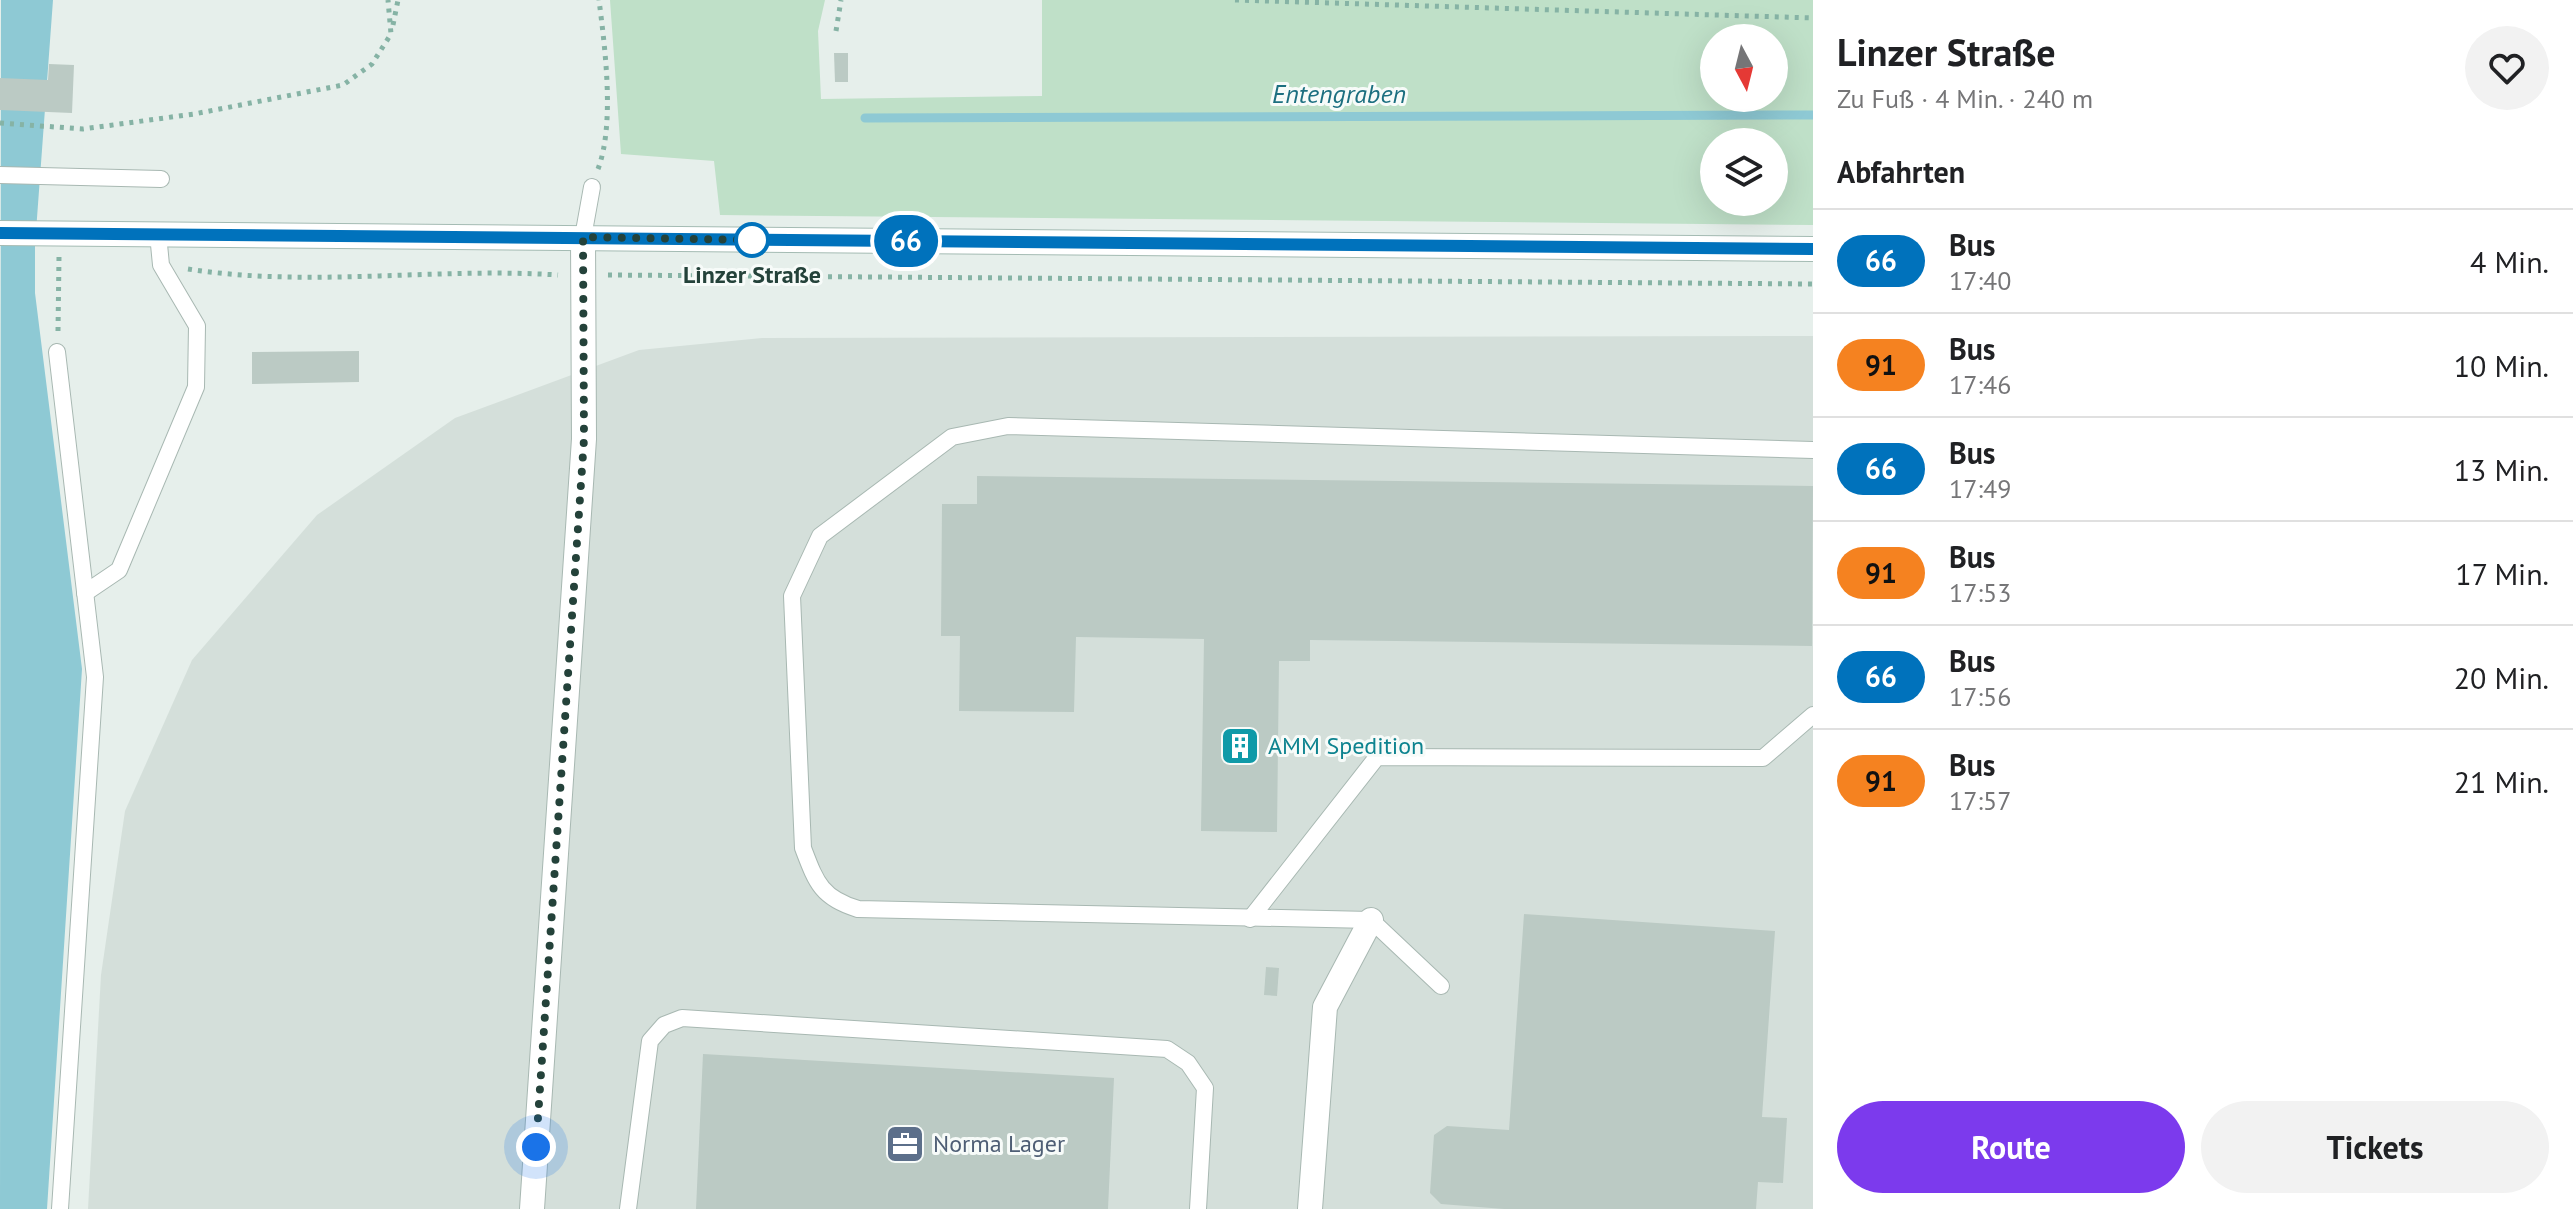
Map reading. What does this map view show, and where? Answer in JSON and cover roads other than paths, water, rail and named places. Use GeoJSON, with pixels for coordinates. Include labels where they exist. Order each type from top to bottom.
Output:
{"type":"FeatureCollection","features":[{"type":"Feature","properties":{"kind":"main road"},"geometry":{"type":"LineString","coordinates":[[0,233],[1813,249]]}},
{"type":"Feature","properties":{"kind":"main road"},"geometry":{"type":"LineString","coordinates":[[532,1209],[584,439],[583,237]]}},
{"type":"Feature","properties":{"kind":"main road"},"geometry":{"type":"LineString","coordinates":[[1310,1209],[1325,1007],[1371,920]]}},
{"type":"Feature","properties":{"kind":"lane"},"geometry":{"type":"LineString","coordinates":[[0,175],[161,179]]}},
{"type":"Feature","properties":{"kind":"lane"},"geometry":{"type":"LineString","coordinates":[[583,237],[592,187]]}},
{"type":"Feature","properties":{"kind":"lane"},"geometry":{"type":"LineString","coordinates":[[85,593],[119,570],[196,387],[197,326],[161,265],[158,234]]}},
{"type":"Feature","properties":{"kind":"lane"},"geometry":{"type":"LineString","coordinates":[[57,352],[95,677],[60,1209]]}},
{"type":"Feature","properties":{"kind":"lane"},"geometry":{"type":"LineString","coordinates":[[1441,986],[1371,920],[858,909],[833,902],[816,879],[803,848],[792,596],[820,536],[952,437],[1008,426],[1813,450]]}},
{"type":"Feature","properties":{"kind":"lane"},"geometry":{"type":"LineString","coordinates":[[1250,919],[1377,757],[1763,758],[1813,715]]}},
{"type":"Feature","properties":{"kind":"lane"},"geometry":{"type":"LineString","coordinates":[[628,1209],[650,1041],[664,1025],[682,1018],[1167,1049],[1188,1063],[1205,1088],[1198,1209]]}},
{"type":"Feature","properties":{"kind":"water"},"geometry":{"type":"Polygon","coordinates":[[[1,0],[53,0],[35,245],[35,293],[82,669],[47,1209],[0,1209],[1,0]]]}},
{"type":"Feature","properties":{"kind":"waterway","name":"Entengraben"},"geometry":{"type":"LineString","coordinates":[[865,118],[1813,115]]}},
{"type":"Feature","properties":{"kind":"place","name":"Linzer Straße"},"geometry":{"type":"Point","coordinates":[752,240]}},
{"type":"Feature","properties":{"kind":"place","name":"AMM Spedition"},"geometry":{"type":"Point","coordinates":[1240,746]}},
{"type":"Feature","properties":{"kind":"place","name":"Norma Lager"},"geometry":{"type":"Point","coordinates":[905,1144]}}]}
